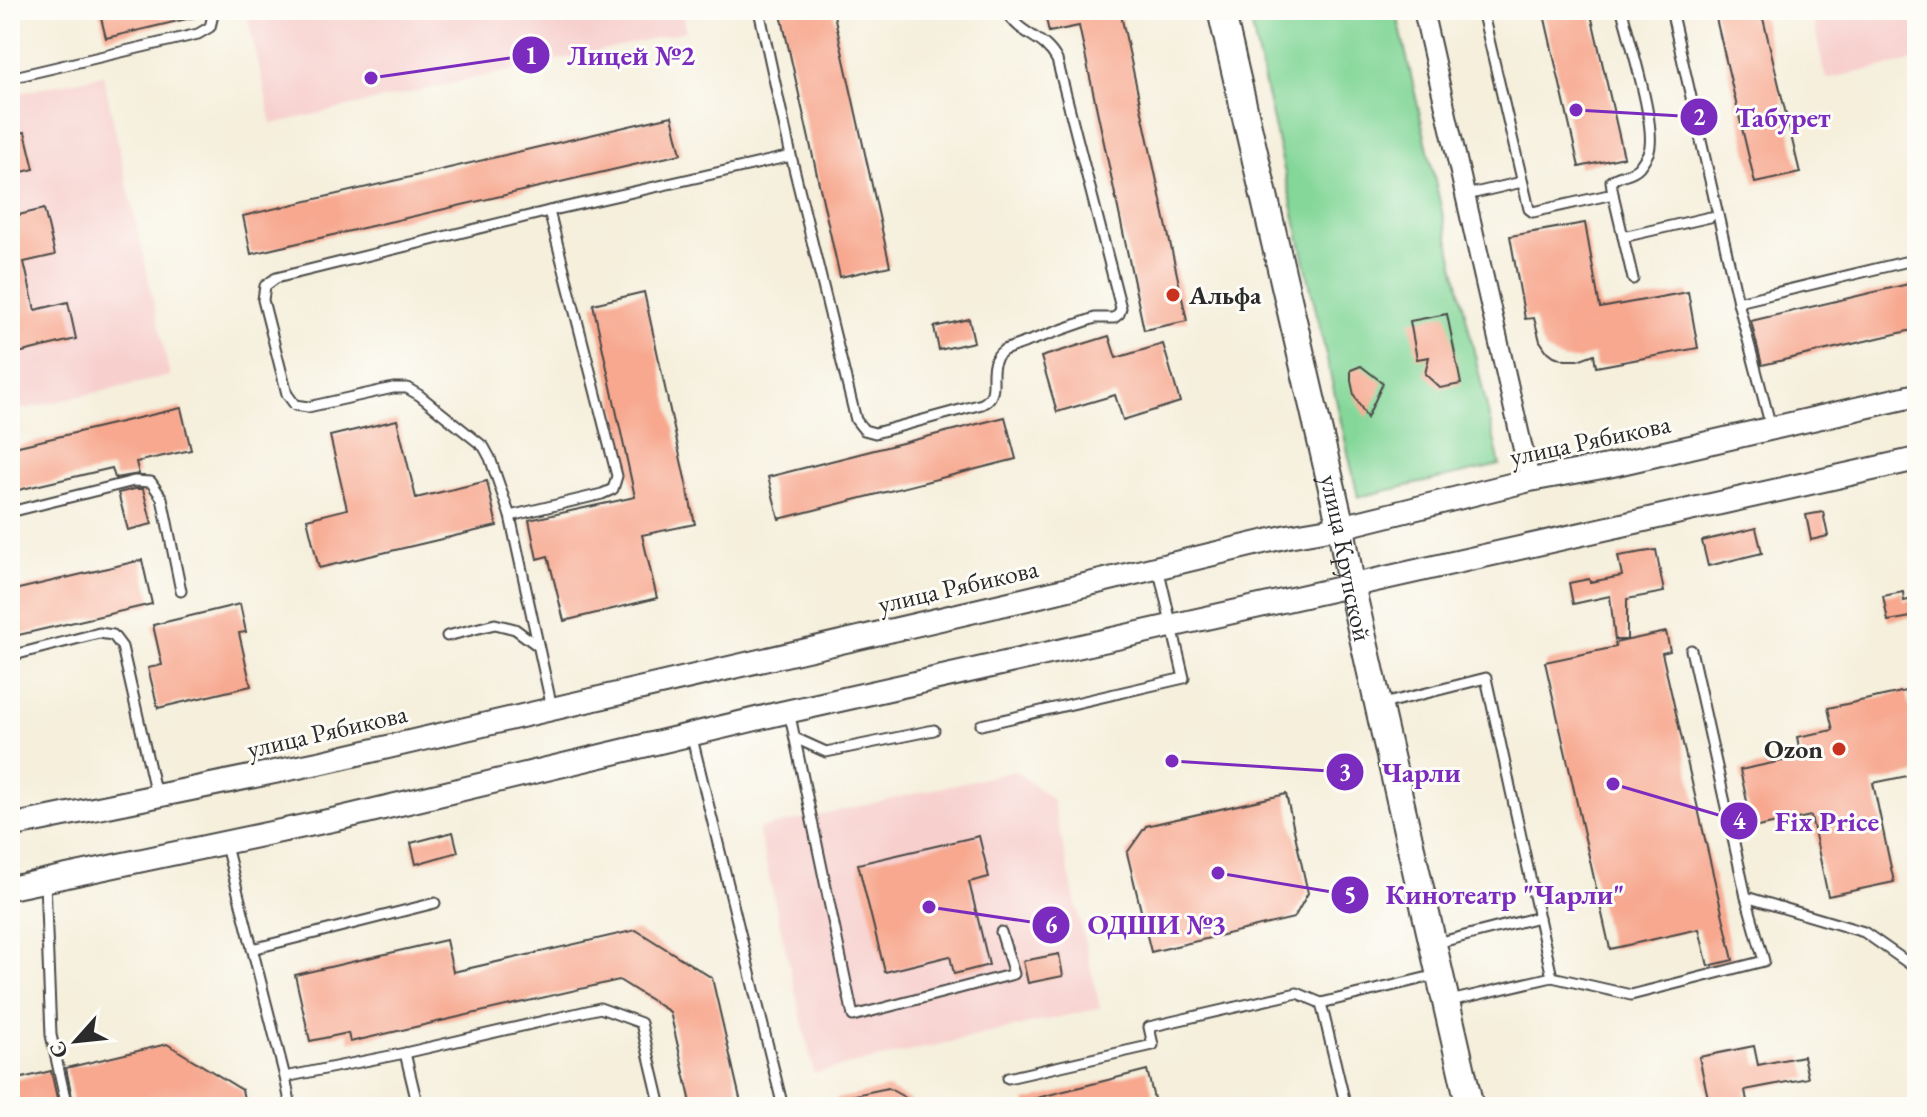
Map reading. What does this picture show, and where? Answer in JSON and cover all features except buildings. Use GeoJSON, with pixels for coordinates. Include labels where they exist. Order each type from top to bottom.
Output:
{"type":"FeatureCollection","features":[{"type":"Feature","properties":{"kind":"main road","name":"улица Крупской"},"geometry":{"type":"LineString","coordinates":[[1221,10],[1341,527],[1351,585],[1470,1107]]}},
{"type":"Feature","properties":{"kind":"street"},"geometry":{"type":"LineString","coordinates":[[1424,13],[1530,480]]}},
{"type":"Feature","properties":{"kind":"street","name":"улица Рябикова"},"geometry":{"type":"LineString","coordinates":[[10,826],[323,762],[1288,536],[1341,527],[1530,480],[1772,430],[1917,395]]}},
{"type":"Feature","properties":{"kind":"street"},"geometry":{"type":"LineString","coordinates":[[10,888],[337,819],[691,733],[1917,459]]}},
{"type":"Feature","properties":{"kind":"lane"},"geometry":{"type":"LineString","coordinates":[[10,78],[198,34],[210,27],[212,10]]}},
{"type":"Feature","properties":{"kind":"lane"},"geometry":{"type":"LineString","coordinates":[[759,10],[791,156],[856,420],[864,430],[875,433],[990,400],[995,356],[1004,350],[1095,318],[1114,318],[1121,308],[1057,60],[1045,43],[1020,29],[1006,10]]}},
{"type":"Feature","properties":{"kind":"lane"},"geometry":{"type":"LineString","coordinates":[[1424,13],[1448,10]]}},
{"type":"Feature","properties":{"kind":"lane"},"geometry":{"type":"LineString","coordinates":[[1482,10],[1529,209],[1533,212],[1613,194]]}},
{"type":"Feature","properties":{"kind":"lane"},"geometry":{"type":"LineString","coordinates":[[1622,10],[1650,122],[1649,152],[1635,171],[1611,181],[1633,279]]}},
{"type":"Feature","properties":{"kind":"lane"},"geometry":{"type":"LineString","coordinates":[[1671,10],[1738,302],[1772,430]]}},
{"type":"Feature","properties":{"kind":"lane"},"geometry":{"type":"LineString","coordinates":[[552,708],[510,516],[484,447],[407,388],[393,388],[308,407],[295,405],[287,394],[263,300],[265,286],[276,278],[791,156]]}},
{"type":"Feature","properties":{"kind":"lane"},"geometry":{"type":"LineString","coordinates":[[1466,195],[1522,182]]}},
{"type":"Feature","properties":{"kind":"lane"},"geometry":{"type":"LineString","coordinates":[[510,516],[602,494],[613,489],[617,476],[549,211]]}},
{"type":"Feature","properties":{"kind":"lane"},"geometry":{"type":"LineString","coordinates":[[1623,237],[1710,217]]}},
{"type":"Feature","properties":{"kind":"lane"},"geometry":{"type":"LineString","coordinates":[[1738,302],[1917,259]]}},
{"type":"Feature","properties":{"kind":"lane"},"geometry":{"type":"LineString","coordinates":[[10,512],[134,481],[151,482],[162,498],[181,591]]}},
{"type":"Feature","properties":{"kind":"lane"},"geometry":{"type":"LineString","coordinates":[[981,725],[1184,678],[1158,567]]}},
{"type":"Feature","properties":{"kind":"lane"},"geometry":{"type":"LineString","coordinates":[[447,636],[495,624],[515,629],[538,646]]}},
{"type":"Feature","properties":{"kind":"lane"},"geometry":{"type":"LineString","coordinates":[[10,656],[99,633],[113,635],[122,647],[156,796]]}},
{"type":"Feature","properties":{"kind":"lane"},"geometry":{"type":"LineString","coordinates":[[1447,1002],[1552,977],[1631,995],[1764,961],[1746,897],[1691,650]]}},
{"type":"Feature","properties":{"kind":"lane"},"geometry":{"type":"LineString","coordinates":[[1379,705],[1486,678],[1552,977]]}},
{"type":"Feature","properties":{"kind":"lane"},"geometry":{"type":"LineString","coordinates":[[789,711],[853,1016],[1014,974],[1001,932]]}},
{"type":"Feature","properties":{"kind":"lane"},"geometry":{"type":"LineString","coordinates":[[795,738],[826,752],[934,730]]}},
{"type":"Feature","properties":{"kind":"lane"},"geometry":{"type":"LineString","coordinates":[[691,733],[783,1107]]}},
{"type":"Feature","properties":{"kind":"lane"},"geometry":{"type":"LineString","coordinates":[[225,842],[291,1107]]}},
{"type":"Feature","properties":{"kind":"lane"},"geometry":{"type":"LineString","coordinates":[[45,881],[51,1035],[67,1107]]}},
{"type":"Feature","properties":{"kind":"lane"},"geometry":{"type":"LineString","coordinates":[[1746,897],[1864,932],[1917,972]]}},
{"type":"Feature","properties":{"kind":"lane"},"geometry":{"type":"LineString","coordinates":[[252,949],[435,903]]}},
{"type":"Feature","properties":{"kind":"lane"},"geometry":{"type":"LineString","coordinates":[[1433,944],[1539,917]]}},
{"type":"Feature","properties":{"kind":"lane"},"geometry":{"type":"LineString","coordinates":[[1008,1078],[1153,1045],[1149,1027],[1297,993],[1321,1003],[1440,974]]}},
{"type":"Feature","properties":{"kind":"lane"},"geometry":{"type":"LineString","coordinates":[[1321,1003],[1346,1107]]}},
{"type":"Feature","properties":{"kind":"lane"},"geometry":{"type":"LineString","coordinates":[[285,1077],[600,1008],[641,1023],[661,1107]]}},
{"type":"Feature","properties":{"kind":"lane"},"geometry":{"type":"LineString","coordinates":[[405,1053],[418,1107]]}},
{"type":"Feature","properties":{"kind":"shaded area"},"geometry":{"type":"Polygon","coordinates":[[[246,10],[682,10],[686,31],[272,124],[246,10]]]}},
{"type":"Feature","properties":{"kind":"shaded area"},"geometry":{"type":"Polygon","coordinates":[[[1811,10],[1917,10],[1917,60],[1826,79],[1811,10]]]}},
{"type":"Feature","properties":{"kind":"shaded area"},"geometry":{"type":"Polygon","coordinates":[[[103,75],[170,376],[10,412],[10,95],[103,75]]]}},
{"type":"Feature","properties":{"kind":"shaded area"},"geometry":{"type":"Polygon","coordinates":[[[1015,771],[1052,799],[1100,1008],[814,1073],[758,829],[1015,771]]]}},
{"type":"Feature","properties":{"kind":"green space"},"geometry":{"type":"Polygon","coordinates":[[[1248,10],[1396,10],[1500,465],[1358,497],[1248,10]]]}},
{"type":"Feature","properties":{"kind":"place","name":"Лицей №2"},"geometry":{"type":"Point","coordinates":[371,78]}},
{"type":"Feature","properties":{"kind":"place","name":"Табурет"},"geometry":{"type":"Point","coordinates":[1576,110]}},
{"type":"Feature","properties":{"kind":"place","name":"Альфа"},"geometry":{"type":"Point","coordinates":[1173,295]}},
{"type":"Feature","properties":{"kind":"place","name":"Ozon"},"geometry":{"type":"Point","coordinates":[1839,749]}},
{"type":"Feature","properties":{"kind":"place","name":"Чарли"},"geometry":{"type":"Point","coordinates":[1172,761]}},
{"type":"Feature","properties":{"kind":"place","name":"Fix Price"},"geometry":{"type":"Point","coordinates":[1613,784]}},
{"type":"Feature","properties":{"kind":"place","name":"Кинотеатр \"Чарли\""},"geometry":{"type":"Point","coordinates":[1218,873]}},
{"type":"Feature","properties":{"kind":"place","name":"ОДШИ №3"},"geometry":{"type":"Point","coordinates":[929,907]}}]}
